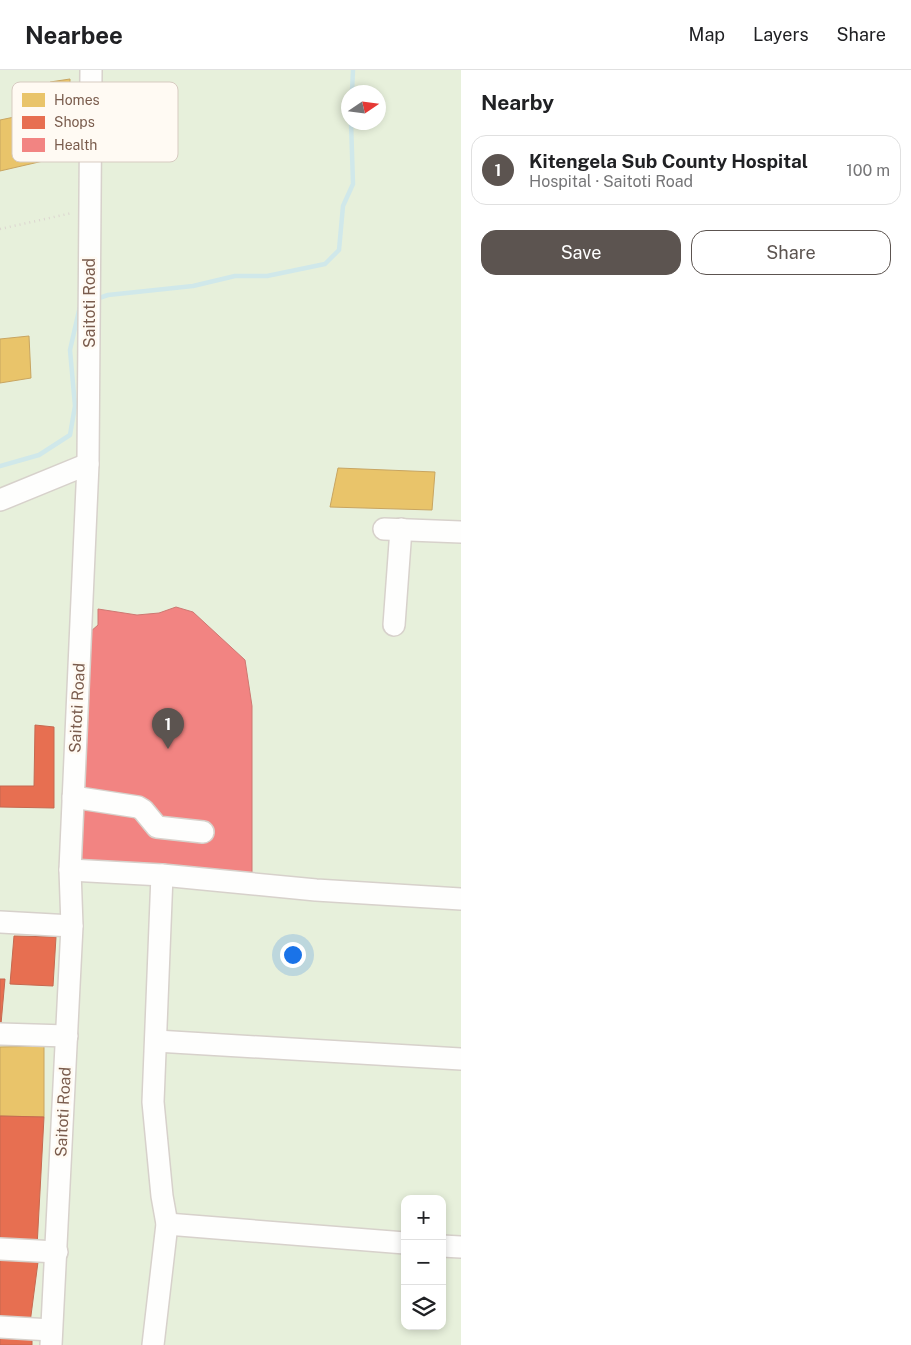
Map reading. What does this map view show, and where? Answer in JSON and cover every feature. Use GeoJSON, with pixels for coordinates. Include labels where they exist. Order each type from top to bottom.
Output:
{"type":"FeatureCollection","features":[{"type":"Feature","properties":{"kind":"street","name":"Saitoti Road"},"geometry":{"type":"LineString","coordinates":[[51,1337],[57,1252],[72,926],[70,870],[88,464],[90,162]]}},
{"type":"Feature","properties":{"kind":"street"},"geometry":{"type":"LineString","coordinates":[[0,500],[88,464]]}},
{"type":"Feature","properties":{"kind":"street"},"geometry":{"type":"LineString","coordinates":[[394,625],[392,529],[461,532]]}},
{"type":"Feature","properties":{"kind":"street"},"geometry":{"type":"LineString","coordinates":[[73,797],[138,807],[143,810],[157,827],[203,832]]}},
{"type":"Feature","properties":{"kind":"street"},"geometry":{"type":"LineString","coordinates":[[70,870],[162,875],[316,890],[461,899]]}},
{"type":"Feature","properties":{"kind":"street"},"geometry":{"type":"LineString","coordinates":[[153,1345],[167,1224],[162,1196],[153,1102],[162,875]]}},
{"type":"Feature","properties":{"kind":"street"},"geometry":{"type":"LineString","coordinates":[[0,922],[72,926]]}},
{"type":"Feature","properties":{"kind":"street"},"geometry":{"type":"LineString","coordinates":[[0,1034],[67,1036]]}},
{"type":"Feature","properties":{"kind":"street"},"geometry":{"type":"LineString","coordinates":[[156,1042],[461,1059]]}},
{"type":"Feature","properties":{"kind":"street"},"geometry":{"type":"LineString","coordinates":[[167,1224],[401,1243]]}},
{"type":"Feature","properties":{"kind":"street"},"geometry":{"type":"LineString","coordinates":[[446,1246],[461,1247]]}},
{"type":"Feature","properties":{"kind":"street"},"geometry":{"type":"LineString","coordinates":[[0,1249],[57,1252]]}},
{"type":"Feature","properties":{"kind":"street"},"geometry":{"type":"LineString","coordinates":[[0,1327],[51,1337]]}},
{"type":"Feature","properties":{"kind":"path"},"geometry":{"type":"LineString","coordinates":[[0,228],[90,209]]}},
{"type":"Feature","properties":{"kind":"green space"},"geometry":{"type":"Polygon","coordinates":[[[0,70],[461,70],[461,1345],[0,1345],[0,70]]]}},
{"type":"Feature","properties":{"kind":"building: Homes"},"geometry":{"type":"Polygon","coordinates":[[[70,79],[70,82],[50,82],[70,79]]]}},
{"type":"Feature","properties":{"kind":"building: Homes"},"geometry":{"type":"Polygon","coordinates":[[[12,118],[12,162],[39,162],[0,171],[0,120],[12,118]]]}},
{"type":"Feature","properties":{"kind":"building: Homes"},"geometry":{"type":"Polygon","coordinates":[[[29,336],[31,378],[0,383],[0,339],[29,336]]]}},
{"type":"Feature","properties":{"kind":"building: Homes"},"geometry":{"type":"Polygon","coordinates":[[[338,468],[435,472],[432,510],[330,507],[338,468]]]}},
{"type":"Feature","properties":{"kind":"building: Homes"},"geometry":{"type":"Polygon","coordinates":[[[44,1046],[44,1117],[0,1116],[0,1047],[44,1046]]]}},
{"type":"Feature","properties":{"kind":"building: Shops"},"geometry":{"type":"Polygon","coordinates":[[[35,725],[54,727],[54,808],[0,807],[0,786],[34,786],[35,725]]]}},
{"type":"Feature","properties":{"kind":"building: Shops"},"geometry":{"type":"Polygon","coordinates":[[[14,936],[56,937],[53,986],[10,984],[14,936]]]}},
{"type":"Feature","properties":{"kind":"building: Shops"},"geometry":{"type":"Polygon","coordinates":[[[0,979],[5,979],[1,1024],[0,1024],[0,979]]]}},
{"type":"Feature","properties":{"kind":"building: Shops"},"geometry":{"type":"Polygon","coordinates":[[[0,1116],[44,1117],[37,1247],[0,1245],[0,1116]]]}},
{"type":"Feature","properties":{"kind":"building: Shops"},"geometry":{"type":"Polygon","coordinates":[[[0,1260],[38,1262],[30,1323],[0,1322],[0,1260]]]}},
{"type":"Feature","properties":{"kind":"building: Shops"},"geometry":{"type":"Polygon","coordinates":[[[0,1335],[32,1337],[32,1345],[0,1345],[0,1335]]]}},
{"type":"Feature","properties":{"kind":"building: Health"},"geometry":{"type":"Polygon","coordinates":[[[176,607],[193,612],[245,660],[252,706],[252,875],[79,865],[90,632],[98,625],[98,609],[137,615],[159,613],[176,607]]]}},
{"type":"Feature","properties":{"kind":"waterway"},"geometry":{"type":"LineString","coordinates":[[352,85],[353,70]]}},
{"type":"Feature","properties":{"kind":"waterway"},"geometry":{"type":"LineString","coordinates":[[96,299],[108,295],[193,286],[235,276],[267,276],[325,264],[339,250],[343,206],[353,184],[351,130]]}},
{"type":"Feature","properties":{"kind":"waterway"},"geometry":{"type":"LineString","coordinates":[[0,466],[39,455],[70,435],[75,406],[70,350],[80,306]]}},
{"type":"Feature","properties":{"kind":"place","name":"Kitengela Sub County Hospital"},"geometry":{"type":"Point","coordinates":[168,749]}}]}
